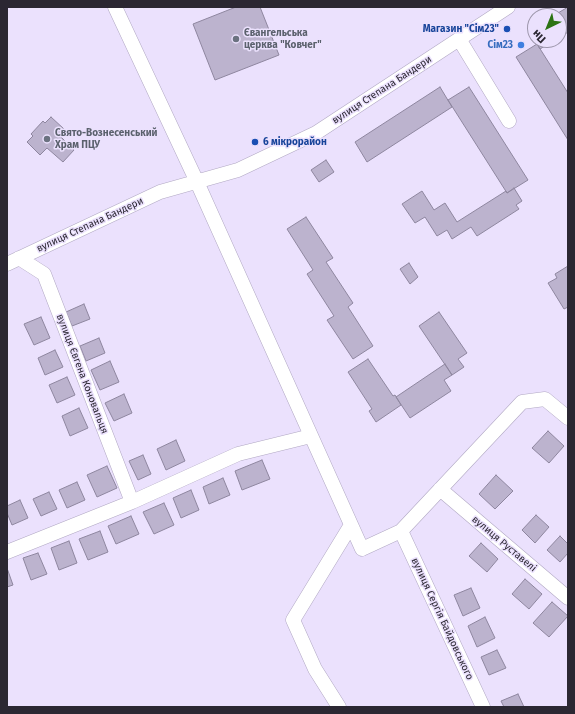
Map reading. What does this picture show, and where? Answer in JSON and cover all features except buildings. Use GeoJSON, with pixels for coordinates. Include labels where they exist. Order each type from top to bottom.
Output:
{"type":"FeatureCollection","features":[{"type":"Feature","properties":{"kind":"street"},"geometry":{"type":"LineString","coordinates":[[115,7],[197,182],[362,549],[401,531],[522,402],[545,399],[568,418]]}},
{"type":"Feature","properties":{"kind":"street","name":"вулиця Степана Бандери"},"geometry":{"type":"LineString","coordinates":[[13,261],[160,192],[238,170],[316,133],[508,7]]}},
{"type":"Feature","properties":{"kind":"street"},"geometry":{"type":"LineString","coordinates":[[459,39],[509,121]]}},
{"type":"Feature","properties":{"kind":"street","name":"вулиця Євгена Коновальця"},"geometry":{"type":"LineString","coordinates":[[13,261],[44,274],[132,502]]}},
{"type":"Feature","properties":{"kind":"street"},"geometry":{"type":"LineString","coordinates":[[7,552],[132,502],[238,454],[311,436]]}},
{"type":"Feature","properties":{"kind":"street","name":"вулиця Руставелі"},"geometry":{"type":"LineString","coordinates":[[440,489],[568,598]]}},
{"type":"Feature","properties":{"kind":"street"},"geometry":{"type":"LineString","coordinates":[[339,707],[315,669],[293,620],[351,525]]}},
{"type":"Feature","properties":{"kind":"street","name":"вулиця Сергія Байдовського"},"geometry":{"type":"LineString","coordinates":[[401,531],[484,707]]}},
{"type":"Feature","properties":{"kind":"place","name":"Магазин \"Сім23\""},"geometry":{"type":"Point","coordinates":[507,29]}},
{"type":"Feature","properties":{"kind":"place","name":"Євангельська церква \"Ковчег\""},"geometry":{"type":"Point","coordinates":[236,39]}},
{"type":"Feature","properties":{"kind":"place","name":"Сім23"},"geometry":{"type":"Point","coordinates":[521,45]}},
{"type":"Feature","properties":{"kind":"place","name":"Свято-Вознесенський Храм ПЦУ"},"geometry":{"type":"Point","coordinates":[47,139]}},
{"type":"Feature","properties":{"kind":"place","name":"6 мікрорайон"},"geometry":{"type":"Point","coordinates":[255,142]}}]}
